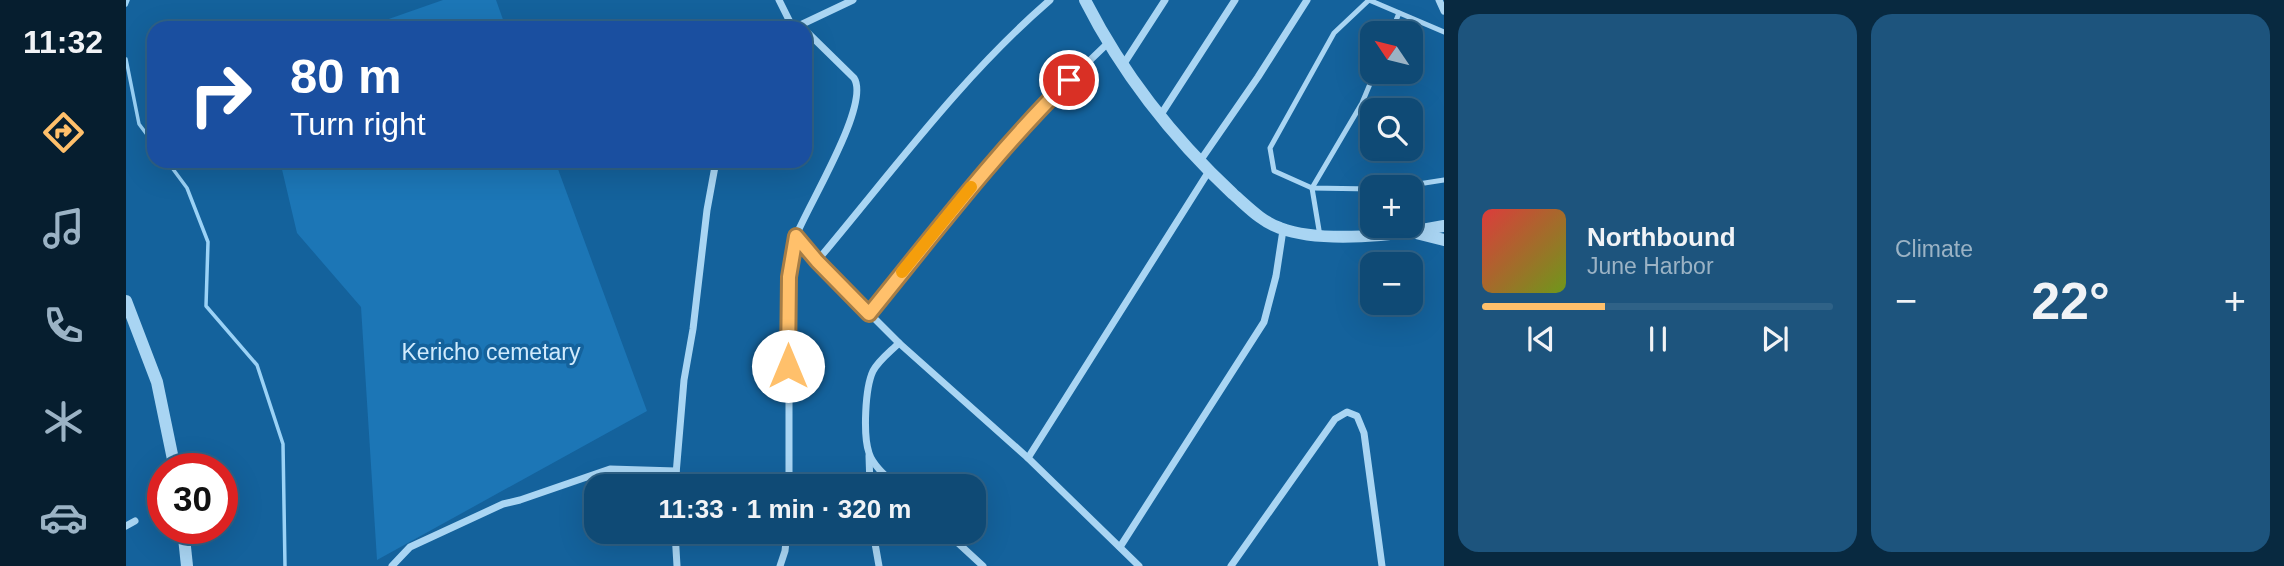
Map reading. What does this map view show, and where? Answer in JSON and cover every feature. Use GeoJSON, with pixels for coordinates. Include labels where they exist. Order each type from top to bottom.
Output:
{"type":"FeatureCollection","features":[{"type":"Feature","properties":{"kind":"street"},"geometry":{"type":"LineString","coordinates":[[779,0],[794,21]]}},
{"type":"Feature","properties":{"kind":"street"},"geometry":{"type":"LineString","coordinates":[[812,21],[853,0]]}},
{"type":"Feature","properties":{"kind":"street"},"geometry":{"type":"LineString","coordinates":[[817,261],[944,108],[1010,38],[1051,0]]}},
{"type":"Feature","properties":{"kind":"street"},"geometry":{"type":"LineString","coordinates":[[1085,0],[1108,43],[1160,117],[1199,162],[1256,214],[1283,230],[1320,236],[1360,234]]}},
{"type":"Feature","properties":{"kind":"street"},"geometry":{"type":"LineString","coordinates":[[1123,65],[1165,0]]}},
{"type":"Feature","properties":{"kind":"street"},"geometry":{"type":"LineString","coordinates":[[1160,117],[1236,0]]}},
{"type":"Feature","properties":{"kind":"street"},"geometry":{"type":"LineString","coordinates":[[1199,162],[1307,0]]}},
{"type":"Feature","properties":{"kind":"street"},"geometry":{"type":"LineString","coordinates":[[1439,0],[1444,11]]}},
{"type":"Feature","properties":{"kind":"street"},"geometry":{"type":"LineString","coordinates":[[789,474],[789,277],[796,236],[803,217],[841,145],[852,116],[858,88],[854,78],[812,40]]}},
{"type":"Feature","properties":{"kind":"street"},"geometry":{"type":"LineString","coordinates":[[869,314],[1018,132],[1108,43]]}},
{"type":"Feature","properties":{"kind":"street"},"geometry":{"type":"LineString","coordinates":[[676,474],[684,380],[715,168]]}},
{"type":"Feature","properties":{"kind":"street"},"geometry":{"type":"LineString","coordinates":[[1028,458],[1209,171]]}},
{"type":"Feature","properties":{"kind":"street"},"geometry":{"type":"LineString","coordinates":[[1423,230],[1444,226]]}},
{"type":"Feature","properties":{"kind":"street"},"geometry":{"type":"LineString","coordinates":[[1120,547],[1264,322],[1276,276],[1283,230]]}},
{"type":"Feature","properties":{"kind":"street"},"geometry":{"type":"LineString","coordinates":[[1423,235],[1444,240]]}},
{"type":"Feature","properties":{"kind":"street"},"geometry":{"type":"LineString","coordinates":[[796,236],[817,261],[899,343],[1028,458],[1139,566]]}},
{"type":"Feature","properties":{"kind":"street"},"geometry":{"type":"LineString","coordinates":[[126,301],[157,382],[173,453]]}},
{"type":"Feature","properties":{"kind":"street"},"geometry":{"type":"LineString","coordinates":[[870,474],[866,407],[868,385],[880,361],[899,343]]}},
{"type":"Feature","properties":{"kind":"street"},"geometry":{"type":"LineString","coordinates":[[1231,566],[1335,419],[1347,412],[1357,416],[1364,433],[1382,566]]}},
{"type":"Feature","properties":{"kind":"street"},"geometry":{"type":"LineString","coordinates":[[869,454],[885,474]]}},
{"type":"Feature","properties":{"kind":"street"},"geometry":{"type":"LineString","coordinates":[[392,566],[410,547],[503,504],[610,469],[676,471]]}},
{"type":"Feature","properties":{"kind":"street"},"geometry":{"type":"LineString","coordinates":[[126,526],[135,521]]}},
{"type":"Feature","properties":{"kind":"street"},"geometry":{"type":"LineString","coordinates":[[185,544],[187,566]]}},
{"type":"Feature","properties":{"kind":"street"},"geometry":{"type":"LineString","coordinates":[[676,544],[677,566]]}},
{"type":"Feature","properties":{"kind":"street"},"geometry":{"type":"LineString","coordinates":[[780,566],[786,544]]}},
{"type":"Feature","properties":{"kind":"street"},"geometry":{"type":"LineString","coordinates":[[875,544],[878,566]]}},
{"type":"Feature","properties":{"kind":"street"},"geometry":{"type":"LineString","coordinates":[[959,544],[983,566]]}},
{"type":"Feature","properties":{"kind":"lane"},"geometry":{"type":"LineString","coordinates":[[1360,189],[1312,188],[1274,171],[1270,148],[1334,33],[1369,0],[1444,32]]}},
{"type":"Feature","properties":{"kind":"lane"},"geometry":{"type":"LineString","coordinates":[[1396,21],[1399,13]]}},
{"type":"Feature","properties":{"kind":"lane"},"geometry":{"type":"LineString","coordinates":[[1320,236],[1312,188],[1362,103],[1370,84]]}},
{"type":"Feature","properties":{"kind":"lane"},"geometry":{"type":"LineString","coordinates":[[1423,183],[1444,180]]}},
{"type":"Feature","properties":{"kind":"green space"},"geometry":{"type":"Polygon","coordinates":[[[443,0],[496,0],[504,21],[383,21],[443,0]]]}},
{"type":"Feature","properties":{"kind":"green space","name":"Kericho cemetary"},"geometry":{"type":"Polygon","coordinates":[[[282,168],[558,168],[647,411],[377,560],[361,307],[297,233],[282,168]]]}},
{"type":"Feature","properties":{"kind":"waterway"},"geometry":{"type":"LineString","coordinates":[[126,5],[128,0]]}},
{"type":"Feature","properties":{"kind":"waterway"},"geometry":{"type":"LineString","coordinates":[[126,59],[139,124],[147,135]]}},
{"type":"Feature","properties":{"kind":"waterway"},"geometry":{"type":"LineString","coordinates":[[172,168],[187,188],[208,242],[206,306],[257,365],[283,444],[285,566]]}},
{"type":"Feature","properties":{"kind":"slow traffic"},"geometry":{"type":"LineString","coordinates":[[902,272],[971,187]]}},
{"type":"Feature","properties":{"kind":"route"},"geometry":{"type":"LineString","coordinates":[[788,366],[789,277],[796,236],[869,314],[996,158],[1069,80]]}}]}
